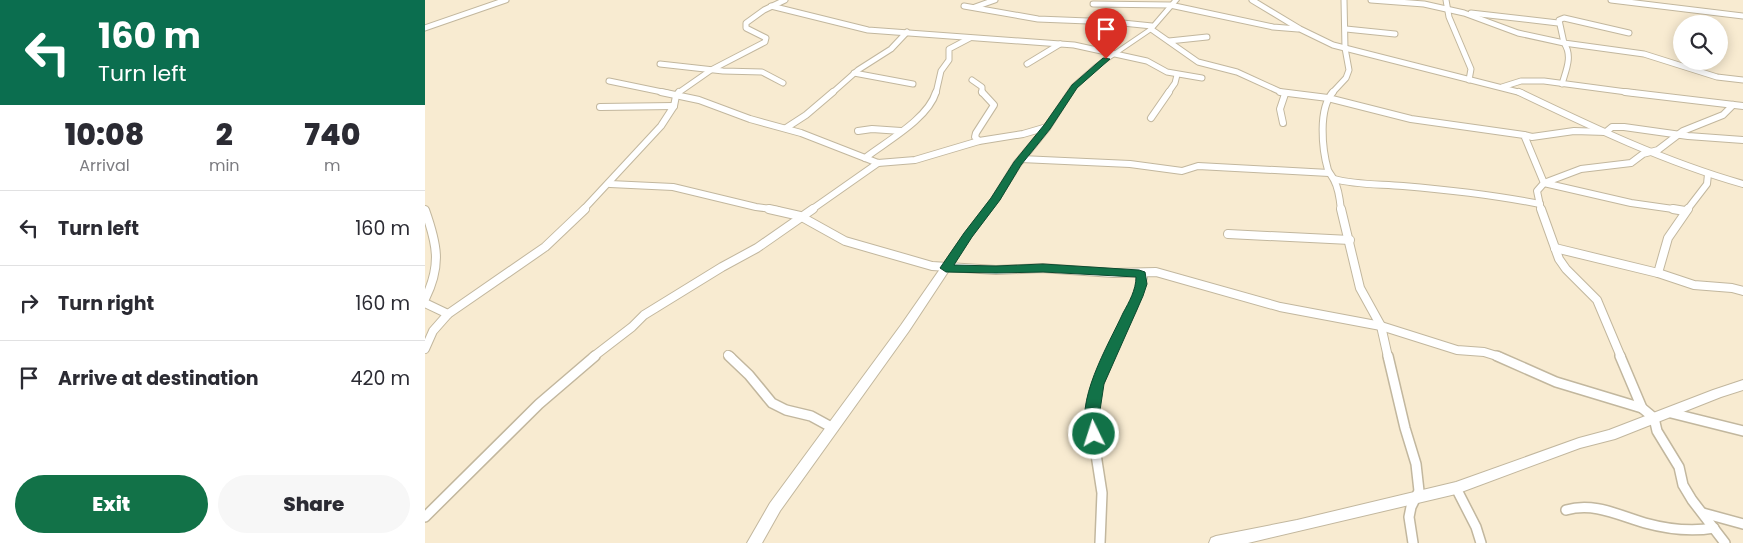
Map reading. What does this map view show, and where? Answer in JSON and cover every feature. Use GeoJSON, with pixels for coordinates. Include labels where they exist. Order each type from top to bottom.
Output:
{"type":"FeatureCollection","features":[{"type":"Feature","properties":{"kind":"street"},"geometry":{"type":"LineString","coordinates":[[425,28],[505,0]]}},
{"type":"Feature","properties":{"kind":"street"},"geometry":{"type":"LineString","coordinates":[[425,349],[433,331],[448,314],[545,247],[610,184],[661,126],[675,106],[676,96],[681,91],[711,70],[765,42],[766,38],[748,29],[745,25],[753,17],[785,0]]}},
{"type":"Feature","properties":{"kind":"street"},"geometry":{"type":"LineString","coordinates":[[974,7],[995,0]]}},
{"type":"Feature","properties":{"kind":"street"},"geometry":{"type":"LineString","coordinates":[[1252,0],[1279,14],[1299,30]]}},
{"type":"Feature","properties":{"kind":"street"},"geometry":{"type":"LineString","coordinates":[[1344,0],[1345,48],[1349,70],[1346,78],[1328,98],[1324,114],[1324,152],[1344,225],[1350,240],[1360,288],[1366,302],[1381,326],[1417,471],[1419,491],[1409,507],[1408,516],[1413,543]]}},
{"type":"Feature","properties":{"kind":"street"},"geometry":{"type":"LineString","coordinates":[[1371,0],[1424,4],[1464,13],[1558,23]]}},
{"type":"Feature","properties":{"kind":"street"},"geometry":{"type":"LineString","coordinates":[[1446,0],[1448,7],[1446,9],[1458,43],[1471,69],[1469,80]]}},
{"type":"Feature","properties":{"kind":"street"},"geometry":{"type":"LineString","coordinates":[[1611,0],[1743,16]]}},
{"type":"Feature","properties":{"kind":"street"},"geometry":{"type":"LineString","coordinates":[[754,543],[766,521],[968,235],[995,200],[1021,159],[1047,127],[1074,86],[1098,65],[1151,28],[1173,3]]}},
{"type":"Feature","properties":{"kind":"street"},"geometry":{"type":"LineString","coordinates":[[1093,4],[1173,3],[1254,24],[1299,30],[1345,48],[1502,87],[1523,94],[1606,132],[1617,139],[1708,174],[1743,184]]}},
{"type":"Feature","properties":{"kind":"street"},"geometry":{"type":"LineString","coordinates":[[771,6],[861,29],[1060,44],[1115,54],[1151,63],[1161,70],[1203,78]]}},
{"type":"Feature","properties":{"kind":"street"},"geometry":{"type":"LineString","coordinates":[[964,6],[1038,19],[1106,21],[1151,28],[1198,62],[1237,72],[1285,94],[1328,98],[1411,118],[1532,137],[1574,131],[1606,132],[1612,127]]}},
{"type":"Feature","properties":{"kind":"street"},"geometry":{"type":"LineString","coordinates":[[1464,13],[1518,33],[1564,43],[1644,54],[1717,77],[1743,80]]}},
{"type":"Feature","properties":{"kind":"street"},"geometry":{"type":"LineString","coordinates":[[1562,84],[1569,49],[1564,43],[1558,23],[1560,18],[1629,33]]}},
{"type":"Feature","properties":{"kind":"street"},"geometry":{"type":"LineString","coordinates":[[1346,29],[1395,34]]}},
{"type":"Feature","properties":{"kind":"street"},"geometry":{"type":"LineString","coordinates":[[786,128],[811,111],[854,73],[898,44],[907,32]]}},
{"type":"Feature","properties":{"kind":"street"},"geometry":{"type":"LineString","coordinates":[[865,158],[901,131],[933,100],[942,67],[949,60],[949,49],[973,37]]}},
{"type":"Feature","properties":{"kind":"street"},"geometry":{"type":"LineString","coordinates":[[1169,41],[1207,37]]}},
{"type":"Feature","properties":{"kind":"street"},"geometry":{"type":"LineString","coordinates":[[1027,64],[1060,44]]}},
{"type":"Feature","properties":{"kind":"street"},"geometry":{"type":"LineString","coordinates":[[660,64],[711,70],[762,72],[783,83]]}},
{"type":"Feature","properties":{"kind":"street"},"geometry":{"type":"LineString","coordinates":[[854,73],[913,84]]}},
{"type":"Feature","properties":{"kind":"street"},"geometry":{"type":"LineString","coordinates":[[1151,118],[1175,83],[1177,74]]}},
{"type":"Feature","properties":{"kind":"street"},"geometry":{"type":"LineString","coordinates":[[972,80],[982,86],[981,94],[994,105],[975,135],[979,141]]}},
{"type":"Feature","properties":{"kind":"street"},"geometry":{"type":"LineString","coordinates":[[1502,87],[1515,81],[1526,80],[1637,95],[1743,106]]}},
{"type":"Feature","properties":{"kind":"street"},"geometry":{"type":"LineString","coordinates":[[609,81],[679,95],[708,103],[750,119],[786,128],[878,163],[915,160],[979,141],[1023,134],[1047,127]]}},
{"type":"Feature","properties":{"kind":"street"},"geometry":{"type":"LineString","coordinates":[[1283,123],[1280,108],[1285,94]]}},
{"type":"Feature","properties":{"kind":"street"},"geometry":{"type":"LineString","coordinates":[[1725,543],[1683,485],[1679,467],[1657,431],[1654,418],[1643,408],[1597,300],[1589,288],[1569,272],[1560,261],[1539,204],[1537,191],[1544,183],[1581,169],[1631,163],[1639,160],[1640,156],[1653,152],[1685,129],[1727,115],[1733,105]]}},
{"type":"Feature","properties":{"kind":"street"},"geometry":{"type":"LineString","coordinates":[[600,107],[675,106]]}},
{"type":"Feature","properties":{"kind":"street"},"geometry":{"type":"LineString","coordinates":[[1589,124],[1743,140]]}},
{"type":"Feature","properties":{"kind":"street"},"geometry":{"type":"LineString","coordinates":[[858,131],[872,129],[901,131]]}},
{"type":"Feature","properties":{"kind":"street"},"geometry":{"type":"LineString","coordinates":[[1730,138],[1743,134]]}},
{"type":"Feature","properties":{"kind":"street"},"geometry":{"type":"LineString","coordinates":[[1524,135],[1544,183]]}},
{"type":"Feature","properties":{"kind":"street"},"geometry":{"type":"LineString","coordinates":[[1021,159],[1131,164],[1182,171],[1198,166],[1331,176],[1349,183],[1370,183],[1490,194],[1539,204]]}},
{"type":"Feature","properties":{"kind":"street"},"geometry":{"type":"LineString","coordinates":[[425,517],[539,404],[581,367],[633,327],[644,315],[722,266],[757,248],[878,163]]}},
{"type":"Feature","properties":{"kind":"street"},"geometry":{"type":"LineString","coordinates":[[1658,273],[1668,238],[1685,211],[1707,184],[1708,174]]}},
{"type":"Feature","properties":{"kind":"street"},"geometry":{"type":"LineString","coordinates":[[1544,183],[1631,203],[1648,204],[1685,211]]}},
{"type":"Feature","properties":{"kind":"street"},"geometry":{"type":"LineString","coordinates":[[610,184],[673,187],[800,216],[845,241],[925,265],[946,268],[996,270],[1043,268],[1139,273],[1156,272],[1280,306],[1381,326],[1457,350],[1484,352],[1505,359],[1556,382],[1643,408]]}},
{"type":"Feature","properties":{"kind":"street"},"geometry":{"type":"LineString","coordinates":[[425,210],[437,246],[436,274],[425,301],[448,314]]}},
{"type":"Feature","properties":{"kind":"street"},"geometry":{"type":"LineString","coordinates":[[1228,234],[1350,240]]}},
{"type":"Feature","properties":{"kind":"street"},"geometry":{"type":"LineString","coordinates":[[1555,248],[1658,273],[1694,285],[1732,288],[1743,291]]}},
{"type":"Feature","properties":{"kind":"street"},"geometry":{"type":"LineString","coordinates":[[1100,543],[1102,494],[1092,417],[1093,403],[1098,384],[1137,296],[1143,277],[1139,273]]}},
{"type":"Feature","properties":{"kind":"street"},"geometry":{"type":"LineString","coordinates":[[728,355],[749,375],[772,403],[786,410],[811,416],[833,428]]}},
{"type":"Feature","properties":{"kind":"street"},"geometry":{"type":"LineString","coordinates":[[1216,543],[1456,488],[1579,443],[1611,435],[1671,413],[1717,393],[1743,385]]}},
{"type":"Feature","properties":{"kind":"street"},"geometry":{"type":"LineString","coordinates":[[1671,413],[1743,431]]}},
{"type":"Feature","properties":{"kind":"street"},"geometry":{"type":"LineString","coordinates":[[1456,488],[1476,527],[1481,543]]}},
{"type":"Feature","properties":{"kind":"street"},"geometry":{"type":"LineString","coordinates":[[1566,510],[1589,506],[1669,528],[1706,530],[1714,528]]}},
{"type":"Feature","properties":{"kind":"street"},"geometry":{"type":"LineString","coordinates":[[1703,513],[1743,524]]}},
{"type":"Feature","properties":{"kind":"route"},"geometry":{"type":"LineString","coordinates":[[1094,434],[1093,403],[1098,384],[1137,296],[1143,277],[1139,273],[1043,268],[996,270],[946,268],[995,200],[1017,164],[1060,110],[1074,86],[1106,59]]}}]}
